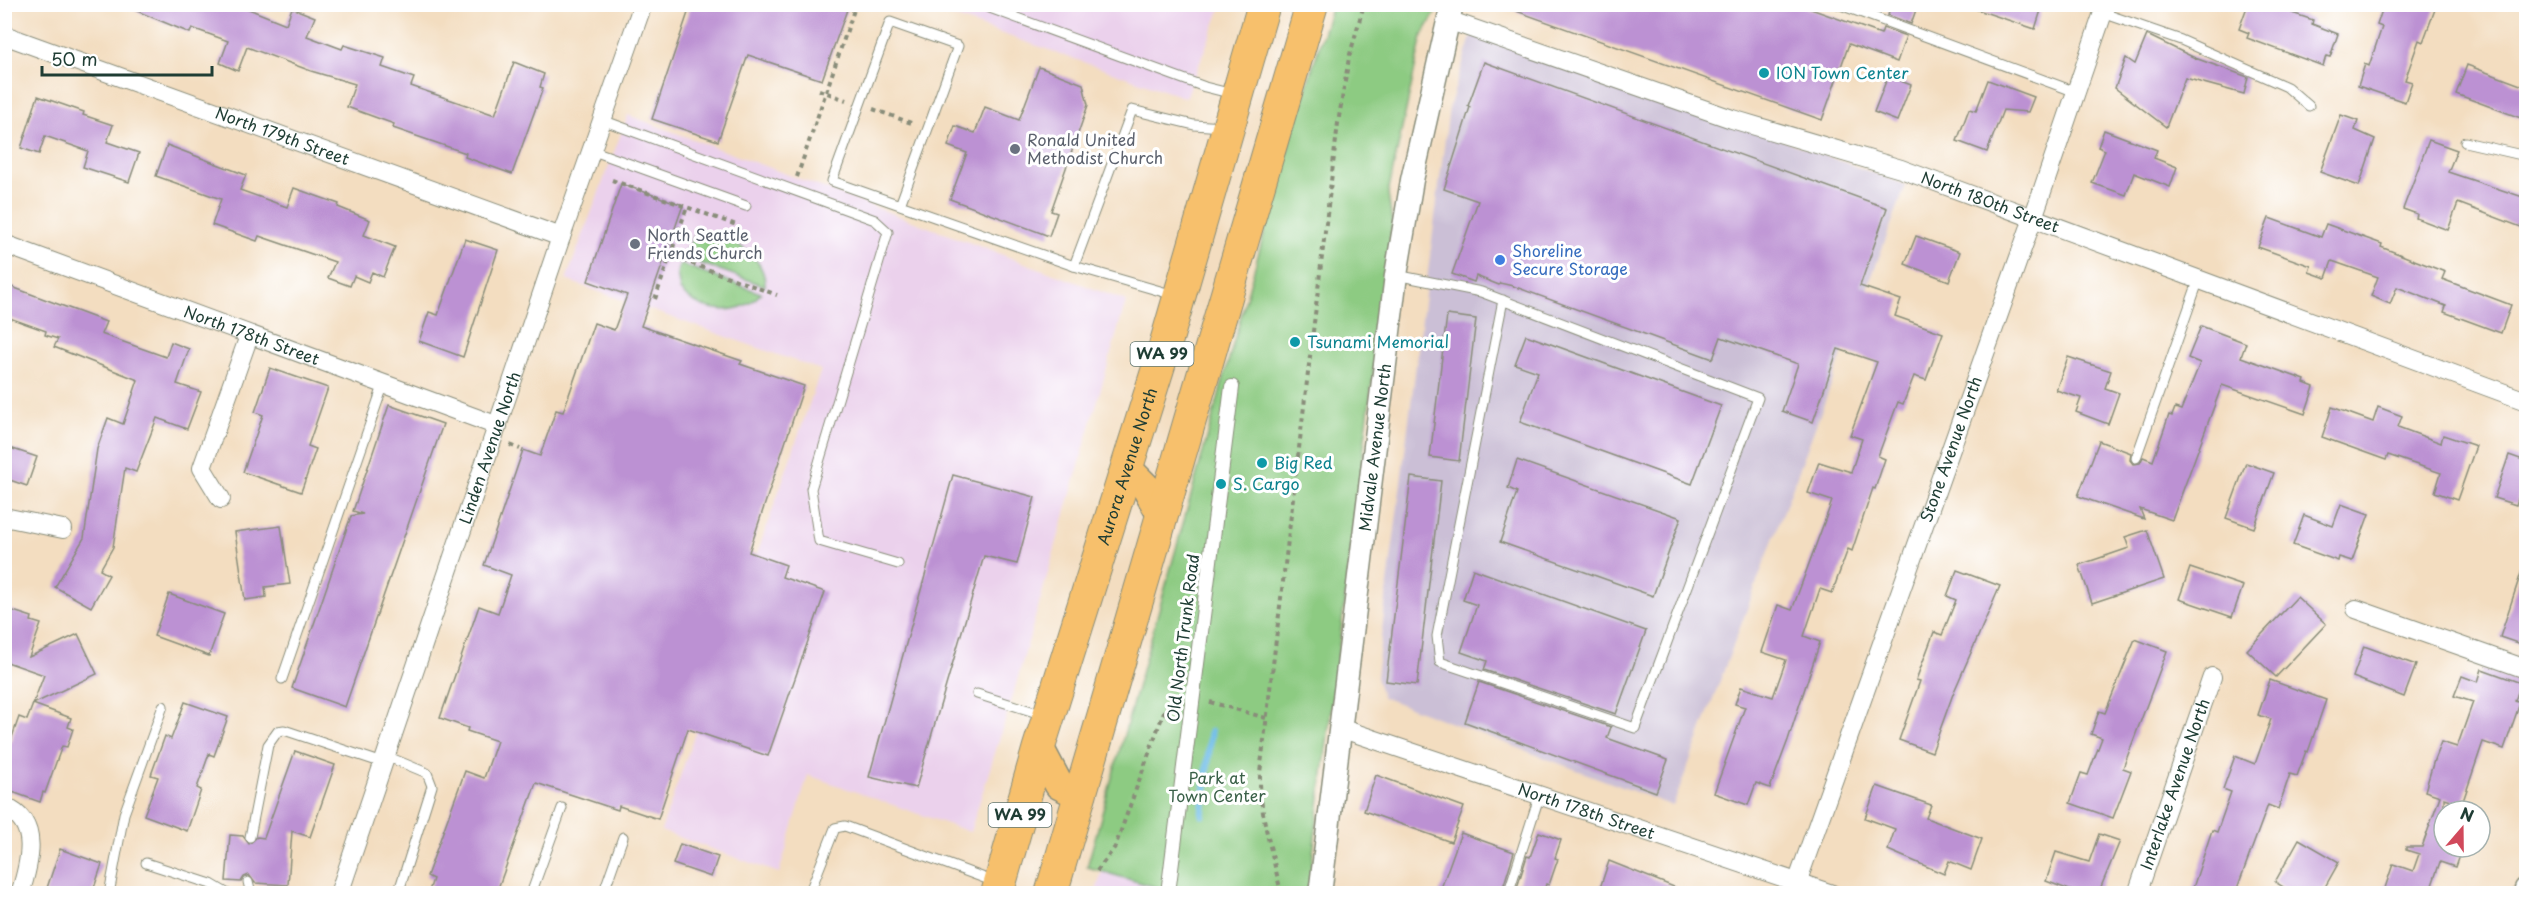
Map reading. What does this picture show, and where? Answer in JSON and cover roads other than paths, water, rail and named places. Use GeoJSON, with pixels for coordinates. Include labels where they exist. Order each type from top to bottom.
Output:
{"type":"FeatureCollection","features":[{"type":"Feature","properties":{"kind":"highway","name":"Aurora Avenue North"},"geometry":{"type":"LineString","coordinates":[[998,889],[1039,747],[1126,467],[1131,459],[1180,296],[1264,4]]}},
{"type":"Feature","properties":{"kind":"highway","name":"WA 99"},"geometry":{"type":"LineString","coordinates":[[1051,894],[1312,4]]}},
{"type":"Feature","properties":{"kind":"main road"},"geometry":{"type":"LineString","coordinates":[[1126,467],[1145,486],[1162,516]]}},
{"type":"Feature","properties":{"kind":"main road"},"geometry":{"type":"LineString","coordinates":[[1039,747],[1059,785],[1080,796]]}},
{"type":"Feature","properties":{"kind":"street","name":"Linden Avenue North"},"geometry":{"type":"LineString","coordinates":[[339,894],[561,237],[643,4]]}},
{"type":"Feature","properties":{"kind":"street","name":"Stone Avenue North"},"geometry":{"type":"LineString","coordinates":[[1795,887],[2105,9]]}},
{"type":"Feature","properties":{"kind":"street","name":"North 180th Street"},"geometry":{"type":"LineString","coordinates":[[1450,12],[1732,119],[1900,170],[2526,401]]}},
{"type":"Feature","properties":{"kind":"street","name":"Midvale Avenue North"},"geometry":{"type":"LineString","coordinates":[[1320,894],[1396,274],[1412,180],[1450,12]]}},
{"type":"Feature","properties":{"kind":"street","name":"North 179th Street"},"geometry":{"type":"LineString","coordinates":[[4,35],[561,237]]}},
{"type":"Feature","properties":{"kind":"street","name":"North 178th Street"},"geometry":{"type":"LineString","coordinates":[[4,244],[383,386],[498,426]]}},
{"type":"Feature","properties":{"kind":"street"},"geometry":{"type":"LineString","coordinates":[[221,499],[202,468],[249,336]]}},
{"type":"Feature","properties":{"kind":"street","name":"Old North Trunk Road"},"geometry":{"type":"LineString","coordinates":[[1168,893],[1232,387]]}},
{"type":"Feature","properties":{"kind":"street"},"geometry":{"type":"LineString","coordinates":[[4,517],[63,529]]}},
{"type":"Feature","properties":{"kind":"street"},"geometry":{"type":"LineString","coordinates":[[2356,609],[2526,669]]}},
{"type":"Feature","properties":{"kind":"street","name":"Interlake Avenue North"},"geometry":{"type":"LineString","coordinates":[[2137,894],[2212,677]]}},
{"type":"Feature","properties":{"kind":"street","name":"North 178th Street"},"geometry":{"type":"LineString","coordinates":[[1340,728],[1540,794],[1795,887],[1832,894]]}},
{"type":"Feature","properties":{"kind":"street"},"geometry":{"type":"LineString","coordinates":[[4,807],[12,810],[30,837],[30,861],[20,894]]}},
{"type":"Feature","properties":{"kind":"street"},"geometry":{"type":"LineString","coordinates":[[2525,894],[2526,889]]}},
{"type":"Feature","properties":{"kind":"lane"},"geometry":{"type":"LineString","coordinates":[[978,4],[1205,87],[1238,95]]}},
{"type":"Feature","properties":{"kind":"lane"},"geometry":{"type":"LineString","coordinates":[[1838,4],[2076,92]]}},
{"type":"Feature","properties":{"kind":"lane"},"geometry":{"type":"LineString","coordinates":[[2105,9],[2287,87],[2309,106]]}},
{"type":"Feature","properties":{"kind":"lane"},"geometry":{"type":"LineString","coordinates":[[900,205],[958,46],[890,22],[832,181],[900,205],[1074,266],[1180,296]]}},
{"type":"Feature","properties":{"kind":"lane"},"geometry":{"type":"LineString","coordinates":[[1074,266],[1132,110],[1194,125],[1228,127]]}},
{"type":"Feature","properties":{"kind":"lane"},"geometry":{"type":"LineString","coordinates":[[602,120],[875,220],[888,232],[811,489],[819,541],[898,564]]}},
{"type":"Feature","properties":{"kind":"lane"},"geometry":{"type":"LineString","coordinates":[[2465,142],[2526,156]]}},
{"type":"Feature","properties":{"kind":"lane"},"geometry":{"type":"LineString","coordinates":[[591,150],[746,206]]}},
{"type":"Feature","properties":{"kind":"lane"},"geometry":{"type":"LineString","coordinates":[[1396,274],[1481,292],[1503,300],[1758,398],[1635,728],[1440,662],[1437,636],[1503,300]]}},
{"type":"Feature","properties":{"kind":"lane"},"geometry":{"type":"LineString","coordinates":[[2136,458],[2199,279]]}},
{"type":"Feature","properties":{"kind":"lane"},"geometry":{"type":"LineString","coordinates":[[282,679],[383,386]]}},
{"type":"Feature","properties":{"kind":"lane"},"geometry":{"type":"LineString","coordinates":[[977,694],[1049,717]]}},
{"type":"Feature","properties":{"kind":"lane"},"geometry":{"type":"LineString","coordinates":[[109,894],[124,814],[163,706]]}},
{"type":"Feature","properties":{"kind":"lane"},"geometry":{"type":"LineString","coordinates":[[250,837],[268,745],[278,731],[284,730],[427,773],[432,786],[398,894]]}},
{"type":"Feature","properties":{"kind":"lane"},"geometry":{"type":"LineString","coordinates":[[1508,894],[1540,794]]}},
{"type":"Feature","properties":{"kind":"lane"},"geometry":{"type":"LineString","coordinates":[[531,894],[562,808]]}},
{"type":"Feature","properties":{"kind":"lane"},"geometry":{"type":"LineString","coordinates":[[809,894],[835,828],[845,826],[998,889]]}},
{"type":"Feature","properties":{"kind":"lane"},"geometry":{"type":"LineString","coordinates":[[603,894],[622,837]]}},
{"type":"Feature","properties":{"kind":"lane"},"geometry":{"type":"LineString","coordinates":[[146,863],[211,884],[228,894]]}},
{"type":"Feature","properties":{"kind":"lane"},"geometry":{"type":"LineString","coordinates":[[248,882],[251,894]]}},
{"type":"Feature","properties":{"kind":"waterway"},"geometry":{"type":"LineString","coordinates":[[1202,815],[1211,732]]}},
{"type":"Feature","properties":{"kind":"place","name":"ION Town Center"},"geometry":{"type":"Point","coordinates":[1764,73]}},
{"type":"Feature","properties":{"kind":"place","name":"Ronald United Methodist Church"},"geometry":{"type":"Point","coordinates":[1015,149]}},
{"type":"Feature","properties":{"kind":"place","name":"North Seattle Friends Church"},"geometry":{"type":"Point","coordinates":[635,244]}},
{"type":"Feature","properties":{"kind":"place","name":"Shoreline Secure Storage"},"geometry":{"type":"Point","coordinates":[1500,260]}},
{"type":"Feature","properties":{"kind":"place","name":"Tsunami Memorial"},"geometry":{"type":"Point","coordinates":[1295,342]}},
{"type":"Feature","properties":{"kind":"place","name":"Big Red"},"geometry":{"type":"Point","coordinates":[1262,463]}},
{"type":"Feature","properties":{"kind":"place","name":"S. Cargo"},"geometry":{"type":"Point","coordinates":[1221,484]}},
{"type":"Feature","properties":{"kind":"park label","name":"Park at Town Center"},"geometry":{"type":"Point","coordinates":[1217,787]}}]}
